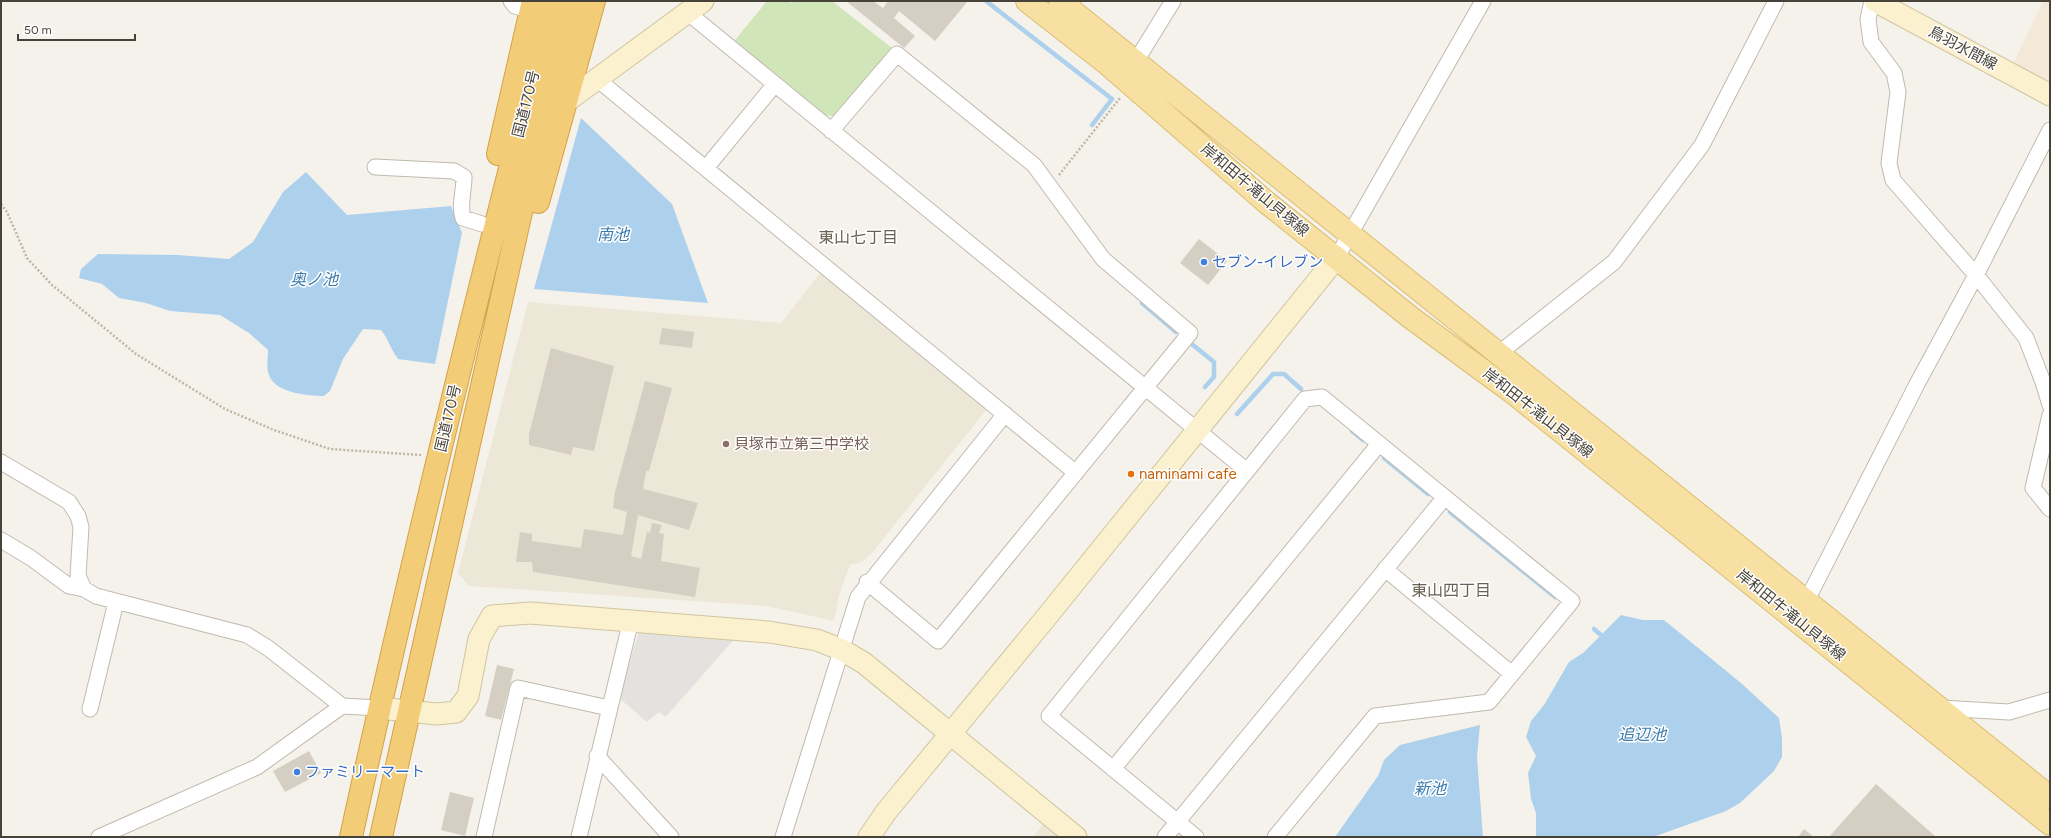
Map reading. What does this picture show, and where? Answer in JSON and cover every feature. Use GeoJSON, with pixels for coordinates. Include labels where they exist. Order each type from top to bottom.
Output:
{"type":"FeatureCollection","features":[{"type":"Feature","properties":{"kind":"highway","name":"国道170号"},"geometry":{"type":"LineString","coordinates":[[351,837],[379,708],[463,352],[553,1]]}},
{"type":"Feature","properties":{"kind":"highway","name":"国道170号"},"geometry":{"type":"LineString","coordinates":[[381,837],[519,221],[552,80],[573,1]]}},
{"type":"Feature","properties":{"kind":"highway"},"geometry":{"type":"LineString","coordinates":[[519,221],[537,203],[594,1]]}},
{"type":"Feature","properties":{"kind":"highway"},"geometry":{"type":"LineString","coordinates":[[463,352],[482,224],[532,6]]}},
{"type":"Feature","properties":{"kind":"main road","name":"岸和田牛滝山貝塚線"},"geometry":{"type":"LineString","coordinates":[[1027,1],[1105,62],[1266,202],[1337,257],[1410,317],[1512,392],[2050,824]]}},
{"type":"Feature","properties":{"kind":"main road","name":"岸和田牛滝山貝塚線"},"geometry":{"type":"LineString","coordinates":[[1060,1],[2050,796]]}},
{"type":"Feature","properties":{"kind":"street"},"geometry":{"type":"LineString","coordinates":[[511,1],[515,6],[532,6]]}},
{"type":"Feature","properties":{"kind":"street"},"geometry":{"type":"LineString","coordinates":[[1136,61],[1173,1]]}},
{"type":"Feature","properties":{"kind":"street"},"geometry":{"type":"LineString","coordinates":[[870,837],[886,812],[949,733],[1049,614],[1337,257],[1484,1]]}},
{"type":"Feature","properties":{"kind":"street"},"geometry":{"type":"LineString","coordinates":[[1498,354],[1614,262],[1702,145],[1776,1]]}},
{"type":"Feature","properties":{"kind":"street"},"geometry":{"type":"LineString","coordinates":[[1874,1],[1868,19],[1871,42],[1894,73],[1898,92],[1888,163],[1893,180],[1976,275],[2026,338],[2044,382],[2050,406]]}},
{"type":"Feature","properties":{"kind":"street","name":"鳥羽水間線"},"geometry":{"type":"LineString","coordinates":[[1874,1],[2050,95]]}},
{"type":"Feature","properties":{"kind":"street"},"geometry":{"type":"LineString","coordinates":[[567,101],[695,7],[775,84],[1247,471]]}},
{"type":"Feature","properties":{"kind":"street"},"geometry":{"type":"LineString","coordinates":[[831,131],[897,54],[1034,164],[1103,259],[1190,333],[938,641],[867,582]]}},
{"type":"Feature","properties":{"kind":"street"},"geometry":{"type":"LineString","coordinates":[[597,79],[1076,473]]}},
{"type":"Feature","properties":{"kind":"street"},"geometry":{"type":"LineString","coordinates":[[706,168],[775,84]]}},
{"type":"Feature","properties":{"kind":"street"},"geometry":{"type":"LineString","coordinates":[[1807,600],[1917,384],[1976,275],[2050,130]]}},
{"type":"Feature","properties":{"kind":"street"},"geometry":{"type":"LineString","coordinates":[[375,168],[454,171],[464,177],[464,192],[460,209],[463,218],[482,224]]}},
{"type":"Feature","properties":{"kind":"street"},"geometry":{"type":"LineString","coordinates":[[1196,837],[1049,716],[1305,399],[1322,397],[1572,601],[1489,702],[1375,716],[1275,837]]}},
{"type":"Feature","properties":{"kind":"street"},"geometry":{"type":"LineString","coordinates":[[783,837],[858,597],[867,582],[1005,414]]}},
{"type":"Feature","properties":{"kind":"street"},"geometry":{"type":"LineString","coordinates":[[2050,415],[2033,488],[2050,510]]}},
{"type":"Feature","properties":{"kind":"street"},"geometry":{"type":"LineString","coordinates":[[1114,769],[1380,444]]}},
{"type":"Feature","properties":{"kind":"street"},"geometry":{"type":"LineString","coordinates":[[1,462],[69,502],[75,511],[81,527],[78,576],[84,589]]}},
{"type":"Feature","properties":{"kind":"street"},"geometry":{"type":"LineString","coordinates":[[1166,837],[1445,497]]}},
{"type":"Feature","properties":{"kind":"street"},"geometry":{"type":"LineString","coordinates":[[1,540],[31,558],[69,586],[84,589],[96,596],[116,602],[247,634],[268,648],[342,706],[437,714],[456,712],[468,696],[479,639],[492,616],[530,613],[631,620],[770,632],[817,640],[842,650],[864,663],[1076,837]]}},
{"type":"Feature","properties":{"kind":"street"},"geometry":{"type":"LineString","coordinates":[[1385,569],[1512,674]]}},
{"type":"Feature","properties":{"kind":"street"},"geometry":{"type":"LineString","coordinates":[[90,709],[116,602]]}},
{"type":"Feature","properties":{"kind":"street"},"geometry":{"type":"LineString","coordinates":[[579,837],[597,756],[631,620]]}},
{"type":"Feature","properties":{"kind":"street"},"geometry":{"type":"LineString","coordinates":[[484,837],[518,688],[609,708]]}},
{"type":"Feature","properties":{"kind":"street"},"geometry":{"type":"LineString","coordinates":[[1941,708],[2009,712],[2050,700]]}},
{"type":"Feature","properties":{"kind":"street"},"geometry":{"type":"LineString","coordinates":[[99,837],[257,767],[342,706]]}},
{"type":"Feature","properties":{"kind":"street"},"geometry":{"type":"LineString","coordinates":[[597,756],[671,837]]}},
{"type":"Feature","properties":{"kind":"path"},"geometry":{"type":"LineString","coordinates":[[1050,187],[1122,96]]}},
{"type":"Feature","properties":{"kind":"path"},"geometry":{"type":"LineString","coordinates":[[1,204],[7,212],[27,258],[52,285],[136,354],[225,409],[274,430],[330,449],[439,456]]}},
{"type":"Feature","properties":{"kind":"shaded area"},"geometry":{"type":"Polygon","coordinates":[[[2043,1],[2050,1],[2050,87],[2012,66],[2043,1]]]}},
{"type":"Feature","properties":{"kind":"shaded area","name":"貝塚市立第三中学校"},"geometry":{"type":"Polygon","coordinates":[[[820,273],[987,409],[872,553],[862,562],[850,565],[840,592],[834,621],[767,606],[469,586],[458,573],[528,302],[781,323],[820,273]]]}},
{"type":"Feature","properties":{"kind":"shaded area"},"geometry":{"type":"Polygon","coordinates":[[[640,628],[737,636],[665,717],[659,712],[647,722],[619,698],[640,628]]]}},
{"type":"Feature","properties":{"kind":"shaded area"},"geometry":{"type":"Polygon","coordinates":[[[1043,824],[1058,837],[1033,837],[1043,824]]]}},
{"type":"Feature","properties":{"kind":"green space"},"geometry":{"type":"Polygon","coordinates":[[[767,1],[788,1],[791,3],[796,1],[832,1],[892,48],[834,116],[824,115],[735,40],[767,1]]]}},
{"type":"Feature","properties":{"kind":"water","name":"南池"},"geometry":{"type":"Polygon","coordinates":[[[581,118],[672,204],[708,303],[534,289],[581,118]]]}},
{"type":"Feature","properties":{"kind":"water","name":"奥ノ池"},"geometry":{"type":"Polygon","coordinates":[[[306,172],[347,215],[451,206],[462,233],[435,364],[398,359],[381,330],[363,329],[343,359],[330,391],[324,396],[301,394],[285,390],[272,381],[269,375],[267,363],[268,350],[249,333],[220,315],[170,311],[146,303],[119,298],[102,284],[79,278],[81,269],[98,254],[178,255],[229,259],[253,242],[283,192],[306,172]]]}},
{"type":"Feature","properties":{"kind":"water","name":"追辺池"},"geometry":{"type":"Polygon","coordinates":[[[1621,615],[1643,620],[1664,620],[1741,683],[1779,718],[1782,738],[1782,757],[1774,771],[1740,803],[1726,811],[1653,837],[1536,837],[1536,813],[1531,799],[1528,773],[1536,756],[1526,737],[1531,721],[1544,705],[1569,662],[1583,653],[1621,615]]]}},
{"type":"Feature","properties":{"kind":"water","name":"新池"},"geometry":{"type":"Polygon","coordinates":[[[1480,725],[1477,757],[1483,837],[1335,837],[1378,776],[1384,760],[1400,745],[1480,725]]]}},
{"type":"Feature","properties":{"kind":"building"},"geometry":{"type":"Polygon","coordinates":[[[846,1],[873,1],[883,8],[888,1],[968,1],[935,41],[899,11],[894,18],[915,36],[904,48],[846,1]]]}},
{"type":"Feature","properties":{"kind":"building","name":"セブン-イレブン"},"geometry":{"type":"Polygon","coordinates":[[[1199,239],[1227,261],[1208,285],[1180,263],[1199,239]]]}},
{"type":"Feature","properties":{"kind":"building"},"geometry":{"type":"Polygon","coordinates":[[[662,328],[694,332],[692,348],[659,344],[662,328]]]}},
{"type":"Feature","properties":{"kind":"building"},"geometry":{"type":"Polygon","coordinates":[[[551,348],[614,366],[594,451],[573,447],[571,455],[529,445],[529,434],[551,348]]]}},
{"type":"Feature","properties":{"kind":"building"},"geometry":{"type":"Polygon","coordinates":[[[645,381],[672,388],[649,471],[646,471],[643,489],[698,503],[689,530],[638,515],[631,556],[641,559],[647,532],[650,533],[652,523],[662,525],[659,533],[664,534],[661,561],[700,568],[695,597],[533,572],[532,562],[516,562],[520,532],[532,534],[532,541],[581,548],[584,529],[623,535],[627,512],[613,508],[615,492],[645,381]]]}},
{"type":"Feature","properties":{"kind":"building"},"geometry":{"type":"Polygon","coordinates":[[[497,665],[514,669],[501,720],[485,716],[497,665]]]}},
{"type":"Feature","properties":{"kind":"building","name":"ファミリーマート"},"geometry":{"type":"Polygon","coordinates":[[[309,751],[321,773],[285,792],[273,771],[309,751]]]}},
{"type":"Feature","properties":{"kind":"building"},"geometry":{"type":"Polygon","coordinates":[[[1876,784],[1936,837],[1829,837],[1876,784]]]}},
{"type":"Feature","properties":{"kind":"building","name":"ファミリーマート"},"geometry":{"type":"Polygon","coordinates":[[[450,792],[474,798],[465,836],[441,830],[450,792]]]}},
{"type":"Feature","properties":{"kind":"building"},"geometry":{"type":"Polygon","coordinates":[[[1804,829],[1814,837],[1798,837],[1804,829]]]}},
{"type":"Feature","properties":{"kind":"waterway"},"geometry":{"type":"LineString","coordinates":[[986,1],[1112,99],[1092,125]]}},
{"type":"Feature","properties":{"kind":"waterway"},"geometry":{"type":"LineString","coordinates":[[1142,303],[1176,332]]}},
{"type":"Feature","properties":{"kind":"waterway"},"geometry":{"type":"LineString","coordinates":[[1193,345],[1214,362],[1214,377],[1205,387]]}},
{"type":"Feature","properties":{"kind":"waterway"},"geometry":{"type":"LineString","coordinates":[[1237,414],[1273,374],[1284,374],[1301,389]]}},
{"type":"Feature","properties":{"kind":"waterway"},"geometry":{"type":"LineString","coordinates":[[1352,431],[1363,440]]}},
{"type":"Feature","properties":{"kind":"waterway"},"geometry":{"type":"LineString","coordinates":[[1384,458],[1428,494]]}},
{"type":"Feature","properties":{"kind":"waterway"},"geometry":{"type":"LineString","coordinates":[[1450,512],[1555,597]]}},
{"type":"Feature","properties":{"kind":"waterway"},"geometry":{"type":"LineString","coordinates":[[1594,629],[1601,635]]}},
{"type":"Feature","properties":{"kind":"place","name":"セブン-イレブン"},"geometry":{"type":"Point","coordinates":[1204,262]}},
{"type":"Feature","properties":{"kind":"place","name":"貝塚市立第三中学校"},"geometry":{"type":"Point","coordinates":[726,444]}},
{"type":"Feature","properties":{"kind":"place","name":"naminami cafe"},"geometry":{"type":"Point","coordinates":[1131,474]}},
{"type":"Feature","properties":{"kind":"place","name":"ファミリーマート"},"geometry":{"type":"Point","coordinates":[297,772]}},
{"type":"Feature","properties":{"kind":"district","name":"東山七丁目"},"geometry":{"type":"Point","coordinates":[858,237]}},
{"type":"Feature","properties":{"kind":"district","name":"東山四丁目"},"geometry":{"type":"Point","coordinates":[1451,590]}}]}
